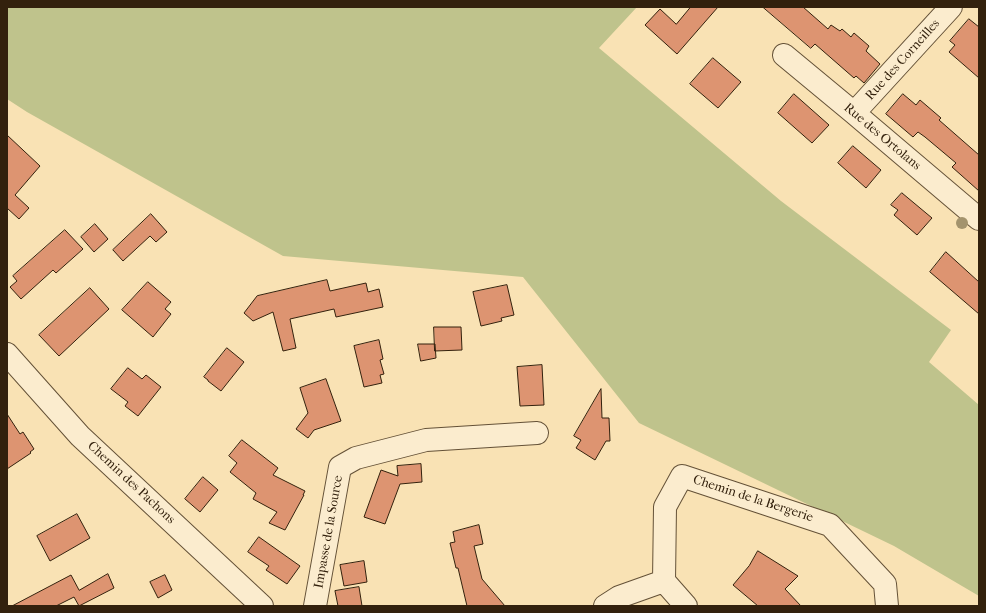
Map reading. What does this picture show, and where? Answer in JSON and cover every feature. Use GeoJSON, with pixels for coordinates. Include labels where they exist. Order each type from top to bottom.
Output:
{"type":"FeatureCollection","features":[{"type":"Feature","properties":{"kind":"street","name":"Rue des Corneilles"},"geometry":{"type":"LineString","coordinates":[[854,113],[951,7]]}},
{"type":"Feature","properties":{"kind":"street","name":"Rue des Ortolans"},"geometry":{"type":"LineString","coordinates":[[784,55],[979,219]]}},
{"type":"Feature","properties":{"kind":"street","name":"Chemin des Pachons"},"geometry":{"type":"LineString","coordinates":[[7,354],[80,436],[262,606]]}},
{"type":"Feature","properties":{"kind":"street","name":"Impasse de la Source"},"geometry":{"type":"LineString","coordinates":[[315,606],[340,467],[356,458],[426,440],[537,433]]}},
{"type":"Feature","properties":{"kind":"street","name":"Chemin de la Bergerie"},"geometry":{"type":"LineString","coordinates":[[664,581],[665,507],[682,476],[830,525],[885,584],[887,606]]}},
{"type":"Feature","properties":{"kind":"street"},"geometry":{"type":"LineString","coordinates":[[605,606],[619,597],[664,581],[686,606]]}},
{"type":"Feature","properties":{"kind":"green space"},"geometry":{"type":"Polygon","coordinates":[[[7,7],[637,7],[599,48],[781,201],[951,330],[929,362],[979,405],[979,596],[894,546],[639,423],[523,277],[283,256],[27,112],[7,99],[7,7]]]}},
{"type":"Feature","properties":{"kind":"building"},"geometry":{"type":"Polygon","coordinates":[[[691,7],[718,7],[677,54],[645,25],[660,9],[676,24],[691,7]]]}},
{"type":"Feature","properties":{"kind":"building"},"geometry":{"type":"Polygon","coordinates":[[[763,7],[803,7],[828,29],[831,25],[840,31],[842,29],[851,37],[854,33],[869,46],[866,51],[880,64],[864,83],[856,76],[854,78],[815,44],[811,48],[763,7]]]}},
{"type":"Feature","properties":{"kind":"building"},"geometry":{"type":"Polygon","coordinates":[[[969,19],[979,27],[979,78],[949,52],[955,45],[950,41],[969,19]]]}},
{"type":"Feature","properties":{"kind":"building"},"geometry":{"type":"Polygon","coordinates":[[[713,58],[741,82],[718,108],[690,84],[713,58]]]}},
{"type":"Feature","properties":{"kind":"building"},"geometry":{"type":"Polygon","coordinates":[[[794,94],[829,125],[812,143],[778,113],[794,94]]]}},
{"type":"Feature","properties":{"kind":"building"},"geometry":{"type":"Polygon","coordinates":[[[903,94],[916,105],[920,100],[941,118],[939,120],[979,155],[979,191],[952,167],[956,163],[925,137],[918,132],[913,137],[886,114],[903,94]]]}},
{"type":"Feature","properties":{"kind":"building"},"geometry":{"type":"Polygon","coordinates":[[[7,135],[40,166],[15,195],[29,208],[19,219],[7,208],[7,135]]]}},
{"type":"Feature","properties":{"kind":"building"},"geometry":{"type":"Polygon","coordinates":[[[853,146],[881,170],[866,188],[838,163],[853,146]]]}},
{"type":"Feature","properties":{"kind":"building"},"geometry":{"type":"Polygon","coordinates":[[[902,193],[932,218],[917,235],[894,215],[898,210],[891,205],[902,193]]]}},
{"type":"Feature","properties":{"kind":"building"},"geometry":{"type":"Polygon","coordinates":[[[151,214],[167,232],[156,242],[150,236],[123,261],[113,250],[151,214]]]}},
{"type":"Feature","properties":{"kind":"building"},"geometry":{"type":"Polygon","coordinates":[[[95,224],[108,239],[94,252],[81,237],[95,224]]]}},
{"type":"Feature","properties":{"kind":"building"},"geometry":{"type":"Polygon","coordinates":[[[65,230],[83,249],[56,273],[53,270],[21,299],[10,287],[17,281],[13,276],[65,230]]]}},
{"type":"Feature","properties":{"kind":"building"},"geometry":{"type":"Polygon","coordinates":[[[946,252],[979,282],[979,314],[930,272],[946,252]]]}},
{"type":"Feature","properties":{"kind":"building"},"geometry":{"type":"Polygon","coordinates":[[[327,280],[330,291],[366,283],[368,292],[379,289],[383,307],[336,317],[334,309],[290,319],[296,348],[283,351],[273,312],[253,321],[244,313],[257,296],[327,280]]]}},
{"type":"Feature","properties":{"kind":"building"},"geometry":{"type":"Polygon","coordinates":[[[148,282],[171,302],[165,309],[171,314],[153,337],[122,310],[148,282]]]}},
{"type":"Feature","properties":{"kind":"building"},"geometry":{"type":"Polygon","coordinates":[[[507,285],[514,315],[501,318],[502,321],[481,326],[473,292],[507,285]]]}},
{"type":"Feature","properties":{"kind":"building"},"geometry":{"type":"Polygon","coordinates":[[[90,288],[109,309],[59,356],[39,335],[90,288]]]}},
{"type":"Feature","properties":{"kind":"building"},"geometry":{"type":"Polygon","coordinates":[[[434,327],[461,327],[462,350],[435,351],[434,327]]]}},
{"type":"Feature","properties":{"kind":"building"},"geometry":{"type":"Polygon","coordinates":[[[379,340],[383,359],[380,360],[384,374],[380,375],[382,383],[364,387],[354,346],[379,340]]]}},
{"type":"Feature","properties":{"kind":"building"},"geometry":{"type":"Polygon","coordinates":[[[418,344],[435,344],[436,358],[421,361],[418,344]]]}},
{"type":"Feature","properties":{"kind":"building"},"geometry":{"type":"Polygon","coordinates":[[[227,348],[244,362],[221,391],[204,377],[227,348]]]}},
{"type":"Feature","properties":{"kind":"building"},"geometry":{"type":"Polygon","coordinates":[[[542,365],[544,405],[520,406],[517,367],[542,365]]]}},
{"type":"Feature","properties":{"kind":"building"},"geometry":{"type":"Polygon","coordinates":[[[128,368],[142,379],[146,375],[161,387],[138,416],[125,406],[128,402],[111,389],[128,368]]]}},
{"type":"Feature","properties":{"kind":"building"},"geometry":{"type":"Polygon","coordinates":[[[326,379],[341,421],[314,430],[308,438],[296,429],[308,413],[300,388],[326,379]]]}},
{"type":"Feature","properties":{"kind":"building"},"geometry":{"type":"Polygon","coordinates":[[[601,389],[602,418],[609,418],[610,441],[606,441],[595,460],[576,448],[581,440],[574,436],[601,389]]]}},
{"type":"Feature","properties":{"kind":"building"},"geometry":{"type":"Polygon","coordinates":[[[7,414],[20,434],[23,432],[34,449],[30,452],[31,453],[7,469],[7,414]]]}},
{"type":"Feature","properties":{"kind":"building"},"geometry":{"type":"Polygon","coordinates":[[[242,440],[278,468],[273,475],[305,491],[285,530],[269,523],[277,512],[253,499],[256,493],[230,472],[237,463],[229,456],[242,440]]]}},
{"type":"Feature","properties":{"kind":"building"},"geometry":{"type":"Polygon","coordinates":[[[421,464],[422,482],[400,484],[385,524],[364,517],[381,470],[398,476],[397,466],[421,464]]]}},
{"type":"Feature","properties":{"kind":"building"},"geometry":{"type":"Polygon","coordinates":[[[203,477],[218,490],[200,512],[185,499],[203,477]]]}},
{"type":"Feature","properties":{"kind":"building"},"geometry":{"type":"Polygon","coordinates":[[[77,514],[90,538],[50,561],[37,536],[77,514]]]}},
{"type":"Feature","properties":{"kind":"building"},"geometry":{"type":"Polygon","coordinates":[[[479,525],[483,544],[474,546],[482,579],[505,606],[467,606],[458,568],[456,568],[450,543],[455,542],[453,532],[479,525]]]}},
{"type":"Feature","properties":{"kind":"building"},"geometry":{"type":"Polygon","coordinates":[[[259,537],[300,566],[287,584],[266,570],[269,566],[248,552],[259,537]]]}},
{"type":"Feature","properties":{"kind":"building"},"geometry":{"type":"Polygon","coordinates":[[[758,551],[798,576],[785,589],[801,606],[758,606],[733,585],[749,566],[758,551]]]}},
{"type":"Feature","properties":{"kind":"building"},"geometry":{"type":"Polygon","coordinates":[[[364,561],[367,582],[344,586],[340,565],[364,561]]]}},
{"type":"Feature","properties":{"kind":"building"},"geometry":{"type":"Polygon","coordinates":[[[108,574],[114,588],[79,606],[74,597],[56,606],[12,606],[71,575],[79,590],[108,574]]]}},
{"type":"Feature","properties":{"kind":"building"},"geometry":{"type":"Polygon","coordinates":[[[165,575],[172,590],[158,598],[150,582],[165,575]]]}},
{"type":"Feature","properties":{"kind":"building"},"geometry":{"type":"Polygon","coordinates":[[[359,587],[362,606],[338,606],[335,591],[359,587]]]}}]}
